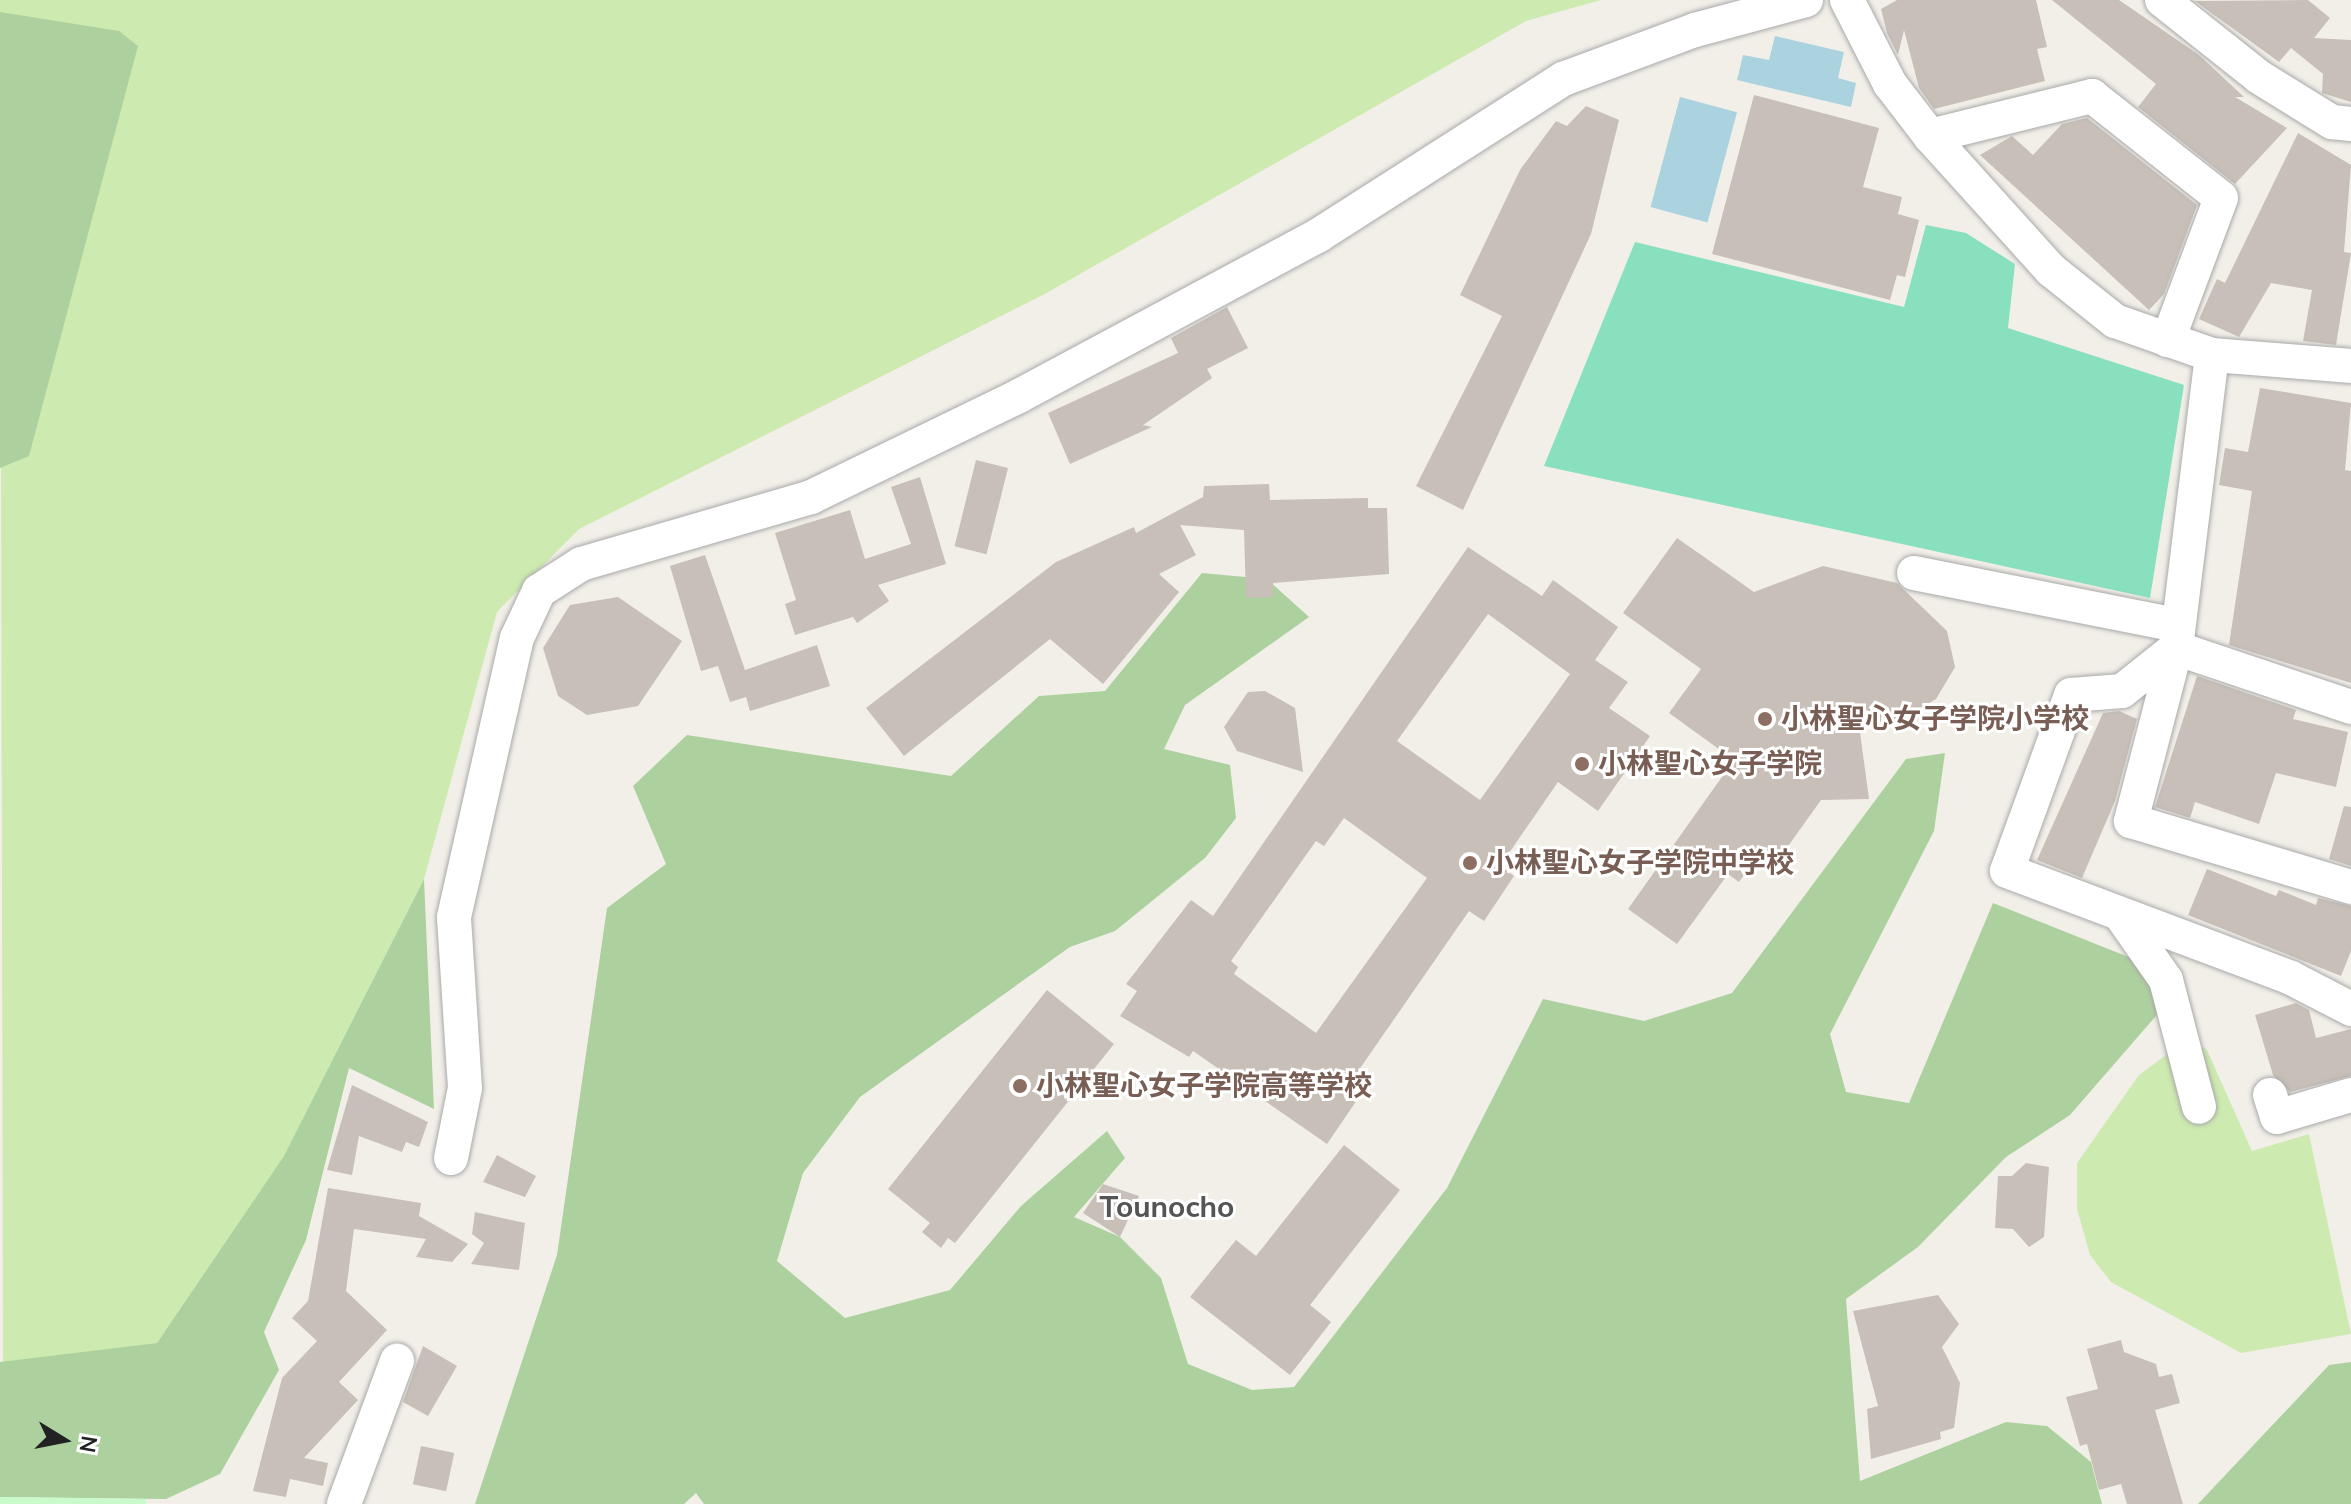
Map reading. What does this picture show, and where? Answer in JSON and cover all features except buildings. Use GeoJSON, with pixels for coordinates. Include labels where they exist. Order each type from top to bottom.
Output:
{"type":"FeatureCollection","features":[{"type":"Feature","properties":{"kind":"street"},"geometry":{"type":"LineString","coordinates":[[451,1158],[465,1088],[454,917],[517,638],[539,591],[581,564],[811,497],[1019,396],[1319,235],[1563,79],[1695,30],[1806,0]]}},
{"type":"Feature","properties":{"kind":"street"},"geometry":{"type":"LineString","coordinates":[[1847,0],[1890,84],[1930,136],[2051,270],[2115,321],[2212,355],[2351,366]]}},
{"type":"Feature","properties":{"kind":"street"},"geometry":{"type":"LineString","coordinates":[[2162,0],[2259,77],[2332,122],[2351,124]]}},
{"type":"Feature","properties":{"kind":"street"},"geometry":{"type":"LineString","coordinates":[[1930,136],[2092,96],[2221,198],[2168,340]]}},
{"type":"Feature","properties":{"kind":"street"},"geometry":{"type":"LineString","coordinates":[[2212,355],[2176,636],[2131,821],[2351,887]]}},
{"type":"Feature","properties":{"kind":"street"},"geometry":{"type":"LineString","coordinates":[[1914,573],[2176,636],[2351,707]]}},
{"type":"Feature","properties":{"kind":"street"},"geometry":{"type":"LineString","coordinates":[[2176,636],[2122,691],[2071,695],[2007,871],[2291,978],[2351,1009]]}},
{"type":"Feature","properties":{"kind":"street"},"geometry":{"type":"LineString","coordinates":[[2120,914],[2166,980],[2199,1107]]}},
{"type":"Feature","properties":{"kind":"street"},"geometry":{"type":"LineString","coordinates":[[2270,1095],[2277,1117],[2351,1095]]}},
{"type":"Feature","properties":{"kind":"street"},"geometry":{"type":"LineString","coordinates":[[344,1504],[397,1361]]}},
{"type":"Feature","properties":{"kind":"green space"},"geometry":{"type":"Polygon","coordinates":[[[0,0],[1601,0],[1526,21],[1043,295],[579,529],[497,612],[424,879],[285,1156],[157,1343],[3,1364],[0,0]]]}},
{"type":"Feature","properties":{"kind":"green space"},"geometry":{"type":"Polygon","coordinates":[[[0,12],[119,31],[138,46],[29,456],[0,468],[0,12]]]}},
{"type":"Feature","properties":{"kind":"green space"},"geometry":{"type":"Polygon","coordinates":[[[1926,225],[1966,233],[2015,264],[2008,328],[2184,385],[2150,598],[1544,466],[1635,242],[1904,307],[1926,225]]]}},
{"type":"Feature","properties":{"kind":"green space"},"geometry":{"type":"Polygon","coordinates":[[[1202,573],[1267,579],[1309,617],[1185,705],[1164,749],[1230,765],[1236,818],[1205,858],[1115,931],[1070,947],[860,1097],[803,1173],[777,1261],[845,1318],[950,1290],[1021,1206],[1107,1131],[1125,1158],[1074,1217],[1120,1237],[1161,1278],[1188,1364],[1252,1390],[1294,1387],[1447,1188],[1543,999],[1644,1021],[1732,993],[1906,759],[1945,753],[1934,831],[1830,1034],[1846,1092],[1909,1103],[1993,903],[2141,962],[2162,1009],[2070,1115],[2006,1157],[1918,1247],[1846,1299],[1860,1481],[2006,1422],[2047,1426],[2091,1462],[2102,1504],[704,1504],[696,1493],[684,1504],[475,1504],[557,1255],[607,908],[666,864],[633,786],[687,735],[951,776],[1039,696],[1105,691],[1202,573]]]}},
{"type":"Feature","properties":{"kind":"green space"},"geometry":{"type":"Polygon","coordinates":[[[424,879],[434,1109],[349,1068],[306,1240],[264,1332],[279,1370],[220,1474],[166,1499],[0,1497],[0,1362],[157,1343],[284,1156],[424,879]]]}},
{"type":"Feature","properties":{"kind":"green space"},"geometry":{"type":"Polygon","coordinates":[[[2189,1038],[2207,1050],[2252,1151],[2309,1134],[2351,1334],[2241,1353],[2111,1282],[2090,1255],[2077,1209],[2077,1163],[2139,1075],[2189,1038]]]}},
{"type":"Feature","properties":{"kind":"green space"},"geometry":{"type":"Polygon","coordinates":[[[2351,1362],[2351,1504],[2198,1504],[2329,1365],[2351,1362]]]}},
{"type":"Feature","properties":{"kind":"green space"},"geometry":{"type":"Polygon","coordinates":[[[0,1497],[146,1499],[146,1504],[0,1504],[0,1497]]]}},
{"type":"Feature","properties":{"kind":"water"},"geometry":{"type":"Polygon","coordinates":[[[1775,36],[1844,52],[1838,78],[1856,83],[1851,107],[1737,80],[1743,55],[1769,60],[1775,36]]]}},
{"type":"Feature","properties":{"kind":"water"},"geometry":{"type":"Polygon","coordinates":[[[1680,97],[1737,112],[1707,222],[1650,207],[1680,97]]]}},
{"type":"Feature","properties":{"kind":"place","name":"小林聖心女子学院小学校"},"geometry":{"type":"Point","coordinates":[1765,719]}},
{"type":"Feature","properties":{"kind":"place","name":"小林聖心女子学院"},"geometry":{"type":"Point","coordinates":[1582,764]}},
{"type":"Feature","properties":{"kind":"place","name":"小林聖心女子学院中学校"},"geometry":{"type":"Point","coordinates":[1470,863]}},
{"type":"Feature","properties":{"kind":"place","name":"小林聖心女子学院高等学校"},"geometry":{"type":"Point","coordinates":[1020,1086]}},
{"type":"Feature","properties":{"kind":"district","name":"Tounocho"},"geometry":{"type":"Point","coordinates":[1167,1208]}}]}
